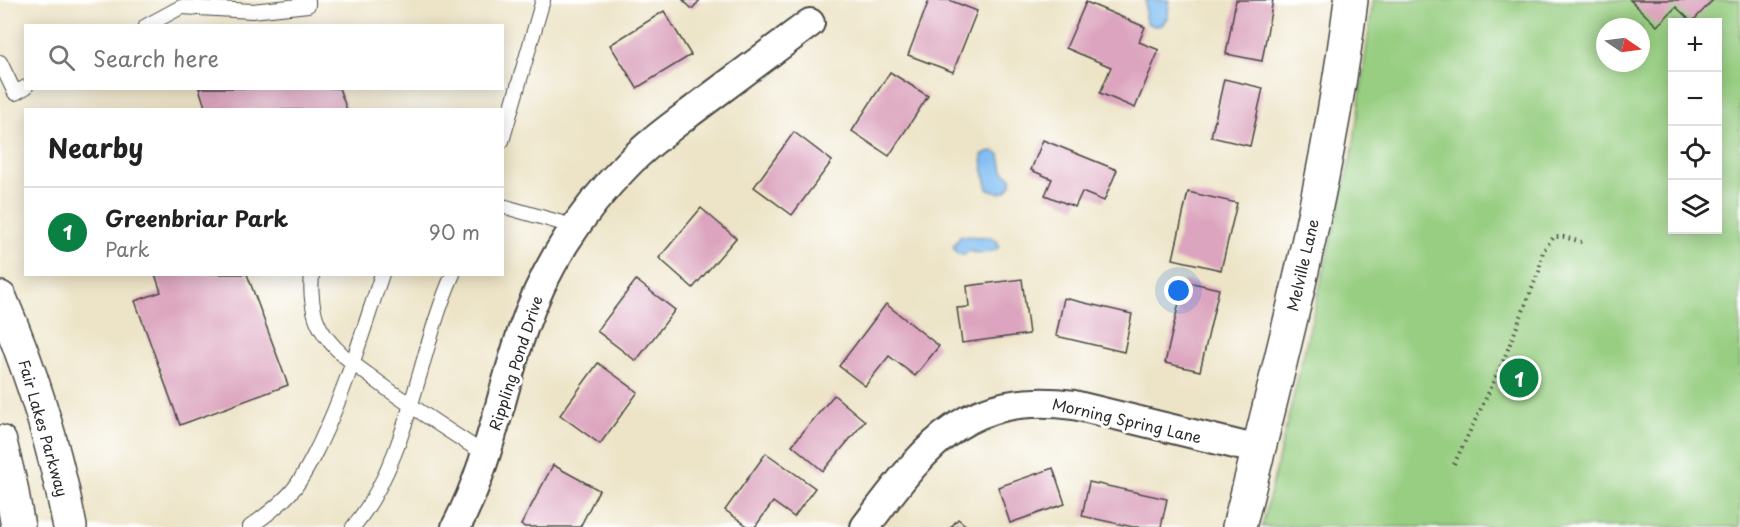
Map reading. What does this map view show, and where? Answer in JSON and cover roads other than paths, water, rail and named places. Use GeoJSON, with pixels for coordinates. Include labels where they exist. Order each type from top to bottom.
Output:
{"type":"FeatureCollection","features":[{"type":"Feature","properties":{"kind":"street","name":"Melville Lane"},"geometry":{"type":"LineString","coordinates":[[1239,527],[1319,193],[1335,115],[1351,0]]}},
{"type":"Feature","properties":{"kind":"street","name":"Rippling Pond Drive"},"geometry":{"type":"LineString","coordinates":[[456,527],[477,482],[523,329],[546,276],[576,227],[597,198],[627,165],[659,136],[810,23]]}},
{"type":"Feature","properties":{"kind":"street","name":"Fair Lakes Parkway"},"geometry":{"type":"LineString","coordinates":[[0,298],[36,388],[60,474],[70,527]]}},
{"type":"Feature","properties":{"kind":"street","name":"Morning Spring Lane"},"geometry":{"type":"LineString","coordinates":[[865,527],[931,445],[956,426],[1005,406],[1046,402],[1074,405],[1258,450]]}},
{"type":"Feature","properties":{"kind":"street"},"geometry":{"type":"LineString","coordinates":[[0,442],[18,527]]}},
{"type":"Feature","properties":{"kind":"lane"},"geometry":{"type":"LineString","coordinates":[[149,24],[182,4],[252,10],[308,5],[308,0]]}},
{"type":"Feature","properties":{"kind":"lane"},"geometry":{"type":"LineString","coordinates":[[504,134],[543,0]]}},
{"type":"Feature","properties":{"kind":"lane"},"geometry":{"type":"LineString","coordinates":[[0,62],[15,93],[24,88]]}},
{"type":"Feature","properties":{"kind":"lane"},"geometry":{"type":"LineString","coordinates":[[504,207],[576,227]]}},
{"type":"Feature","properties":{"kind":"lane"},"geometry":{"type":"LineString","coordinates":[[312,276],[313,303],[320,327],[331,342],[352,363],[410,406],[485,454]]}},
{"type":"Feature","properties":{"kind":"lane"},"geometry":{"type":"LineString","coordinates":[[250,527],[293,490],[327,429],[381,276]]}},
{"type":"Feature","properties":{"kind":"lane"},"geometry":{"type":"LineString","coordinates":[[353,527],[371,503],[386,476],[452,276]]}},
{"type":"Feature","properties":{"kind":"water"},"geometry":{"type":"Polygon","coordinates":[[[1146,0],[1169,0],[1168,16],[1162,25],[1154,26],[1147,23],[1146,0]]]}},
{"type":"Feature","properties":{"kind":"water"},"geometry":{"type":"Polygon","coordinates":[[[994,151],[1000,155],[1003,171],[1011,177],[1011,184],[1006,191],[1000,193],[988,189],[983,168],[982,155],[994,151]]]}},
{"type":"Feature","properties":{"kind":"water"},"geometry":{"type":"Polygon","coordinates":[[[960,236],[990,237],[997,241],[999,247],[989,252],[969,251],[964,255],[957,254],[953,247],[960,236]]]}},
{"type":"Feature","properties":{"kind":"place","name":"Greenbriar Park"},"geometry":{"type":"Point","coordinates":[1519,378]}}]}
